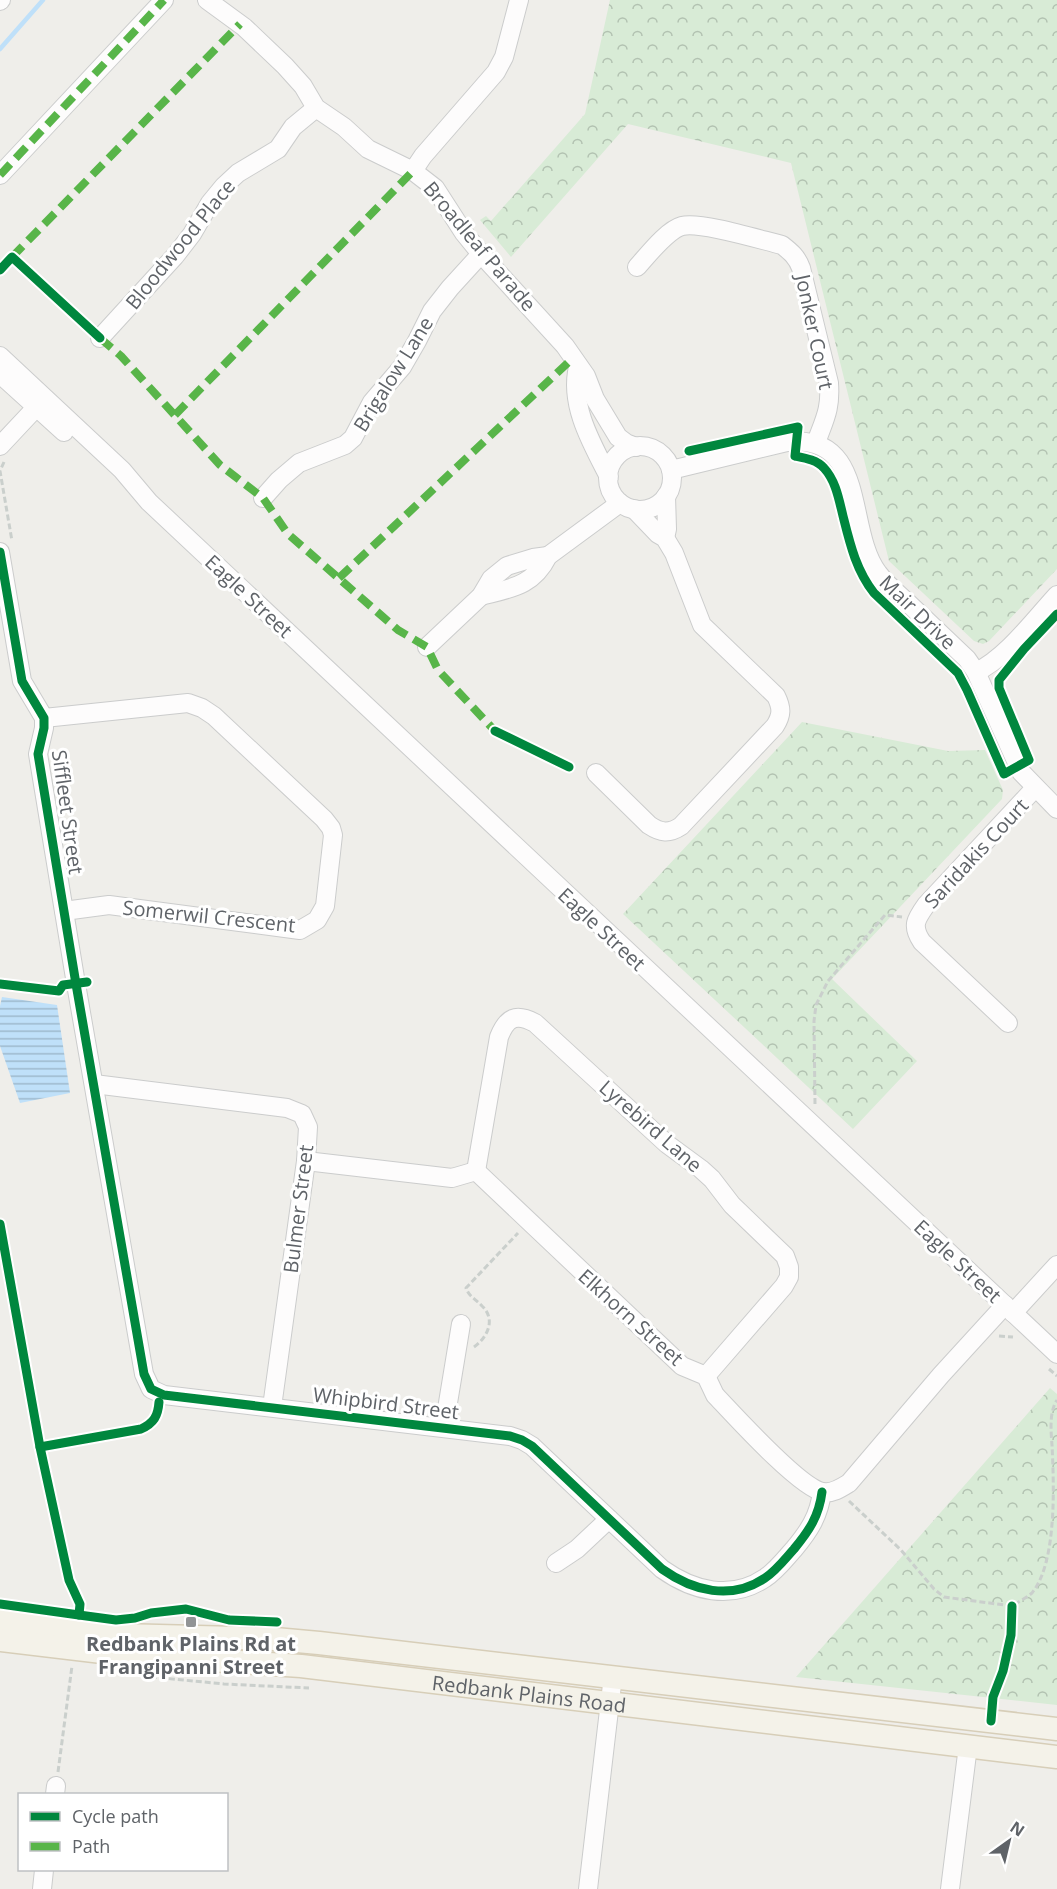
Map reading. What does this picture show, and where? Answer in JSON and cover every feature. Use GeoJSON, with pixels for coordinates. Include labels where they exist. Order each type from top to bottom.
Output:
{"type":"FeatureCollection","features":[{"type":"Feature","properties":{"kind":"main road","name":"Redbank Plains Road"},"geometry":{"type":"LineString","coordinates":[[0,1620],[120,1635],[312,1642],[1057,1729]]}},
{"type":"Feature","properties":{"kind":"main road","name":"Redbank Plains Road"},"geometry":{"type":"LineString","coordinates":[[0,1640],[73,1650],[290,1665],[1057,1757]]}},
{"type":"Feature","properties":{"kind":"street"},"geometry":{"type":"LineString","coordinates":[[0,175],[164,0]]}},
{"type":"Feature","properties":{"kind":"street","name":"Broadleaf Parade"},"geometry":{"type":"LineString","coordinates":[[207,0],[244,27],[285,66],[303,86],[316,108],[344,127],[368,149],[413,171],[435,189],[464,233],[565,346],[586,376],[596,399],[618,437],[636,447]]}},
{"type":"Feature","properties":{"kind":"street"},"geometry":{"type":"LineString","coordinates":[[413,171],[423,156],[496,72],[504,57],[519,0]]}},
{"type":"Feature","properties":{"kind":"street","name":"Bloodwood Place"},"geometry":{"type":"LineString","coordinates":[[100,338],[175,256],[224,186],[238,173],[278,149],[293,128],[316,108]]}},
{"type":"Feature","properties":{"kind":"street","name":"Jonker Court"},"geometry":{"type":"LineString","coordinates":[[638,267],[668,235],[681,226],[697,225],[782,245],[791,251],[798,259],[801,268],[829,383],[830,401],[816,443]]}},
{"type":"Feature","properties":{"kind":"street","name":"Brigalow Lane"},"geometry":{"type":"LineString","coordinates":[[263,498],[299,463],[345,445],[353,438],[372,402],[402,367],[432,311],[482,254]]}},
{"type":"Feature","properties":{"kind":"street","name":"Eagle Street"},"geometry":{"type":"LineString","coordinates":[[0,356],[40,403]]}},
{"type":"Feature","properties":{"kind":"street"},"geometry":{"type":"LineString","coordinates":[[578,367],[576,376],[578,405],[587,435],[609,477],[612,491],[665,538],[680,563],[702,625],[776,696],[781,712],[780,719],[775,726],[681,826],[673,831],[665,832],[649,825],[596,773]]}},
{"type":"Feature","properties":{"kind":"street","name":"Eagle Street"},"geometry":{"type":"LineString","coordinates":[[0,374],[40,403],[122,470],[149,502],[1009,1309],[1053,1361]]}},
{"type":"Feature","properties":{"kind":"street"},"geometry":{"type":"LineString","coordinates":[[2,453],[40,403]]}},
{"type":"Feature","properties":{"kind":"street"},"geometry":{"type":"LineString","coordinates":[[671,470],[787,442],[816,443]]}},
{"type":"Feature","properties":{"kind":"street","name":"Mair Drive"},"geometry":{"type":"LineString","coordinates":[[816,443],[838,459],[846,471],[866,547],[877,573],[967,659],[976,672],[1021,772],[1057,809]]}},
{"type":"Feature","properties":{"kind":"street"},"geometry":{"type":"LineString","coordinates":[[427,647],[482,596],[491,579],[507,566],[548,556],[627,506],[646,509],[655,506],[666,496],[671,485],[671,470],[665,459],[659,452],[650,448],[636,447],[622,452],[610,470],[609,477]]}},
{"type":"Feature","properties":{"kind":"street"},"geometry":{"type":"LineString","coordinates":[[665,538],[666,496]]}},
{"type":"Feature","properties":{"kind":"street"},"geometry":{"type":"LineString","coordinates":[[6,547],[22,681],[44,717]]}},
{"type":"Feature","properties":{"kind":"street"},"geometry":{"type":"LineString","coordinates":[[976,672],[990,665],[1005,652],[1057,595]]}},
{"type":"Feature","properties":{"kind":"street","name":"Somerwil Crescent"},"geometry":{"type":"LineString","coordinates":[[44,717],[188,704],[202,708],[214,716],[324,819],[331,828],[333,836],[325,906],[317,920],[300,930],[109,905],[64,911]]}},
{"type":"Feature","properties":{"kind":"street","name":"Siffleet Street"},"geometry":{"type":"LineString","coordinates":[[44,717],[38,754],[94,1084]]}},
{"type":"Feature","properties":{"kind":"street","name":"Saridakis Court"},"geometry":{"type":"LineString","coordinates":[[1008,1023],[922,942],[917,934],[917,918],[926,905],[1035,788]]}},
{"type":"Feature","properties":{"kind":"street","name":"Lyrebird Lane"},"geometry":{"type":"LineString","coordinates":[[476,1172],[499,1037],[503,1026],[514,1018],[523,1017],[535,1023],[667,1144],[712,1179],[732,1205],[784,1256],[789,1267],[789,1277],[784,1286],[706,1376]]}},
{"type":"Feature","properties":{"kind":"street","name":"Bulmer Street"},"geometry":{"type":"LineString","coordinates":[[94,1084],[288,1108],[302,1114],[308,1127],[306,1161],[272,1407]]}},
{"type":"Feature","properties":{"kind":"street","name":"Whipbird Street"},"geometry":{"type":"LineString","coordinates":[[94,1084],[144,1374],[151,1389],[164,1395],[444,1427],[510,1436],[522,1440],[532,1446],[662,1569],[678,1581],[696,1588],[718,1591],[737,1589],[765,1578],[786,1559],[809,1532],[820,1508],[822,1492]]}},
{"type":"Feature","properties":{"kind":"street"},"geometry":{"type":"LineString","coordinates":[[306,1161],[452,1178],[476,1172]]}},
{"type":"Feature","properties":{"kind":"street","name":"Elkhorn Street"},"geometry":{"type":"LineString","coordinates":[[476,1172],[682,1366],[706,1376]]}},
{"type":"Feature","properties":{"kind":"street"},"geometry":{"type":"LineString","coordinates":[[706,1376],[715,1395],[804,1483],[822,1492],[833,1491],[849,1483],[941,1376],[1057,1265]]}},
{"type":"Feature","properties":{"kind":"street"},"geometry":{"type":"LineString","coordinates":[[444,1427],[461,1324]]}},
{"type":"Feature","properties":{"kind":"street"},"geometry":{"type":"LineString","coordinates":[[556,1563],[577,1549],[609,1519]]}},
{"type":"Feature","properties":{"kind":"street"},"geometry":{"type":"LineString","coordinates":[[588,1889],[613,1676]]}},
{"type":"Feature","properties":{"kind":"street"},"geometry":{"type":"LineString","coordinates":[[950,1889],[968,1746]]}},
{"type":"Feature","properties":{"kind":"street"},"geometry":{"type":"LineString","coordinates":[[42,1889],[44,1871]]}},
{"type":"Feature","properties":{"kind":"path"},"geometry":{"type":"LineString","coordinates":[[2,453],[0,471],[6,547]]}},
{"type":"Feature","properties":{"kind":"path"},"geometry":{"type":"LineString","coordinates":[[815,1104],[814,1021],[816,1005],[828,981],[885,915],[917,918]]}},
{"type":"Feature","properties":{"kind":"path"},"geometry":{"type":"LineString","coordinates":[[472,1349],[487,1334],[490,1324],[489,1313],[472,1298],[466,1288],[517,1234],[520,1232],[524,1236]]}},
{"type":"Feature","properties":{"kind":"path"},"geometry":{"type":"LineString","coordinates":[[993,1339],[1003,1335],[1016,1338]]}},
{"type":"Feature","properties":{"kind":"path"},"geometry":{"type":"LineString","coordinates":[[1053,1361],[1057,1376]]}},
{"type":"Feature","properties":{"kind":"path"},"geometry":{"type":"LineString","coordinates":[[850,1495],[846,1498],[901,1550],[934,1589],[944,1597],[1012,1611],[1032,1593],[1048,1567],[1054,1516],[1051,1428],[1053,1406],[1057,1400]]}},
{"type":"Feature","properties":{"kind":"path"},"geometry":{"type":"LineString","coordinates":[[55,1790],[73,1650]]}},
{"type":"Feature","properties":{"kind":"path"},"geometry":{"type":"LineString","coordinates":[[138,1676],[224,1684],[318,1688]]}},
{"type":"Feature","properties":{"kind":"green space"},"geometry":{"type":"Polygon","coordinates":[[[610,0],[1057,0],[1057,569],[989,641],[983,644],[974,641],[889,561],[791,163],[628,124],[511,257],[480,220],[486,216],[491,221],[585,114],[610,0]]]}},
{"type":"Feature","properties":{"kind":"green space"},"geometry":{"type":"Polygon","coordinates":[[[802,722],[948,751],[985,750],[1003,790],[1002,799],[832,979],[917,1061],[853,1129],[623,914],[802,722]]]}},
{"type":"Feature","properties":{"kind":"green space"},"geometry":{"type":"Polygon","coordinates":[[[1050,1388],[1057,1394],[1057,1705],[796,1677],[1050,1388]]]}},
{"type":"Feature","properties":{"kind":"water"},"geometry":{"type":"Polygon","coordinates":[[[2,997],[57,1005],[70,1093],[20,1103],[0,1046],[2,997]]]}},
{"type":"Feature","properties":{"kind":"waterway"},"geometry":{"type":"LineString","coordinates":[[0,49],[43,0]]}},
{"type":"Feature","properties":{"kind":"marked path"},"geometry":{"type":"LineString","coordinates":[[0,175],[164,0]]}},
{"type":"Feature","properties":{"kind":"marked path"},"geometry":{"type":"LineString","coordinates":[[12,257],[240,24]]}},
{"type":"Feature","properties":{"kind":"marked path"},"geometry":{"type":"LineString","coordinates":[[175,415],[413,171]]}},
{"type":"Feature","properties":{"kind":"marked path"},"geometry":{"type":"LineString","coordinates":[[100,338],[121,356],[220,465],[263,498],[288,534],[398,630],[427,647],[438,670],[495,731]]}},
{"type":"Feature","properties":{"kind":"marked path"},"geometry":{"type":"LineString","coordinates":[[339,578],[573,358]]}},
{"type":"Feature","properties":{"kind":"cycle path"},"geometry":{"type":"LineString","coordinates":[[0,270],[12,257],[100,338]]}},
{"type":"Feature","properties":{"kind":"cycle path"},"geometry":{"type":"LineString","coordinates":[[689,451],[798,427],[795,456],[818,463],[831,479],[854,556],[868,584],[874,593],[958,673],[1004,774],[1029,760],[999,688],[999,680],[1057,614]]}},
{"type":"Feature","properties":{"kind":"cycle path"},"geometry":{"type":"LineString","coordinates":[[0,552],[22,681],[44,718],[38,754],[144,1374],[151,1389],[164,1395],[510,1436],[522,1440],[532,1446],[662,1569],[686,1583],[712,1590],[739,1589],[752,1585],[773,1572],[809,1529],[816,1516],[822,1492]]}},
{"type":"Feature","properties":{"kind":"cycle path"},"geometry":{"type":"LineString","coordinates":[[495,731],[569,767]]}},
{"type":"Feature","properties":{"kind":"cycle path"},"geometry":{"type":"LineString","coordinates":[[0,984],[59,991],[63,985],[87,982]]}},
{"type":"Feature","properties":{"kind":"cycle path"},"geometry":{"type":"LineString","coordinates":[[0,1224],[40,1447],[69,1580],[80,1604],[79,1615],[0,1604]]}},
{"type":"Feature","properties":{"kind":"cycle path"},"geometry":{"type":"LineString","coordinates":[[40,1447],[141,1429],[154,1418],[159,1402]]}},
{"type":"Feature","properties":{"kind":"cycle path"},"geometry":{"type":"LineString","coordinates":[[991,1721],[993,1697],[1003,1671],[1011,1635],[1012,1606]]}},
{"type":"Feature","properties":{"kind":"cycle path"},"geometry":{"type":"LineString","coordinates":[[79,1615],[116,1620],[186,1609],[229,1620],[277,1622]]}},
{"type":"Feature","properties":{"kind":"place","name":"Redbank Plains Rd at Frangipanni Street"},"geometry":{"type":"Point","coordinates":[191,1622]}}]}
